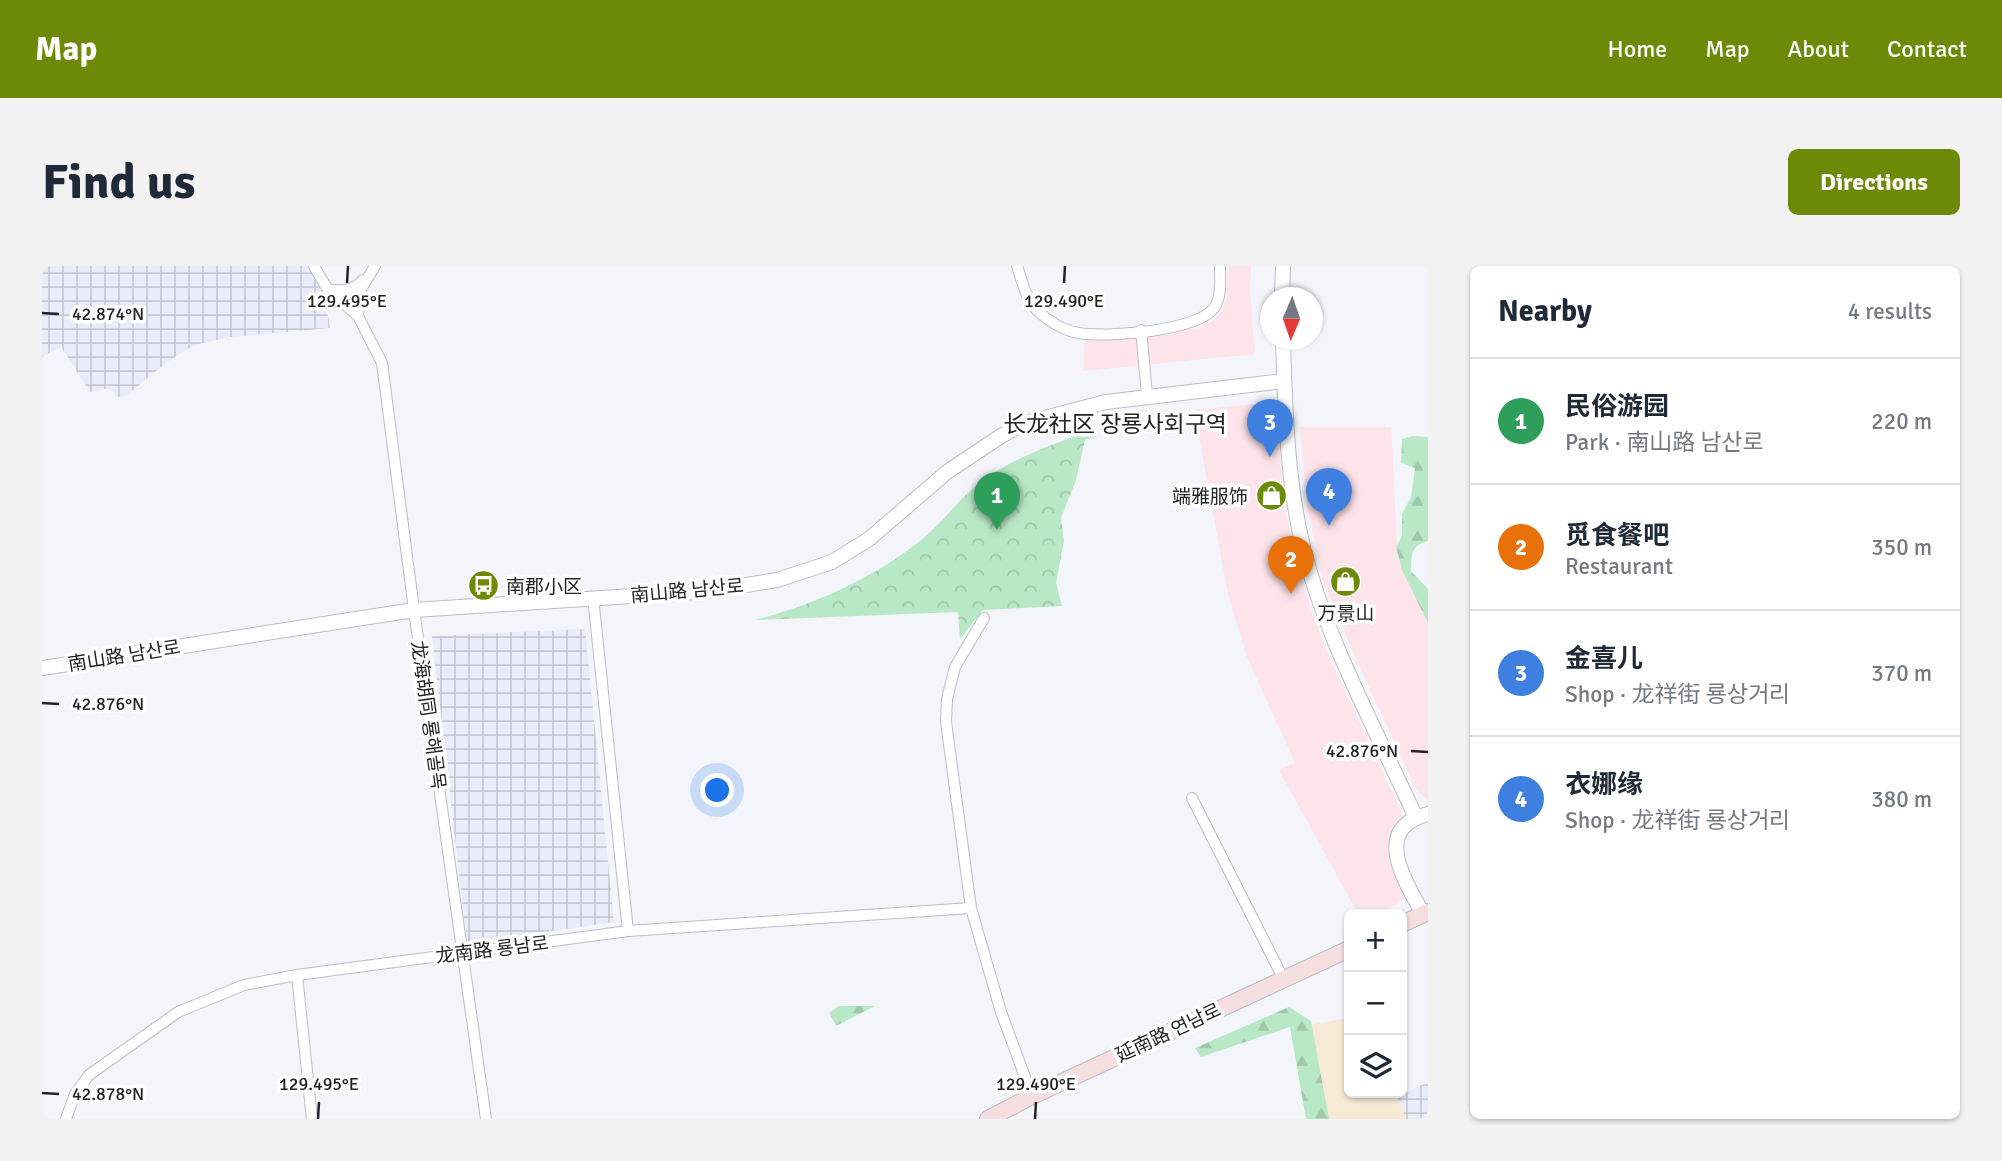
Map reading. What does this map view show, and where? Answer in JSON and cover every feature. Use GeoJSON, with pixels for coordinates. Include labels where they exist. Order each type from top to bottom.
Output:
{"type":"FeatureCollection","features":[{"type":"Feature","properties":{"kind":"main road"},"geometry":{"type":"LineString","coordinates":[[1407,922],[1425,913]]}},
{"type":"Feature","properties":{"kind":"main road","name":"延南路 연남로"},"geometry":{"type":"LineString","coordinates":[[988,1119],[1344,951]]}},
{"type":"Feature","properties":{"kind":"street"},"geometry":{"type":"LineString","coordinates":[[314,266],[328,290],[358,316]]}},
{"type":"Feature","properties":{"kind":"street"},"geometry":{"type":"LineString","coordinates":[[1017,266],[1031,304],[1038,312],[1063,328],[1090,334],[1122,334],[1188,324],[1212,311],[1219,293],[1220,266]]}},
{"type":"Feature","properties":{"kind":"street"},"geometry":{"type":"LineString","coordinates":[[1282,287],[1283,266]]}},
{"type":"Feature","properties":{"kind":"street"},"geometry":{"type":"LineString","coordinates":[[328,290],[345,291],[355,288],[373,268]]}},
{"type":"Feature","properties":{"kind":"street"},"geometry":{"type":"LineString","coordinates":[[358,316],[361,289],[373,268]]}},
{"type":"Feature","properties":{"kind":"street","name":"龙海胡同 룡해골목"},"geometry":{"type":"LineString","coordinates":[[358,316],[382,363],[486,1119]]}},
{"type":"Feature","properties":{"kind":"street"},"geometry":{"type":"LineString","coordinates":[[1141,330],[1147,395]]}},
{"type":"Feature","properties":{"kind":"street"},"geometry":{"type":"LineString","coordinates":[[1283,350],[1293,490],[1311,575],[1332,637],[1422,816],[1406,824],[1399,834],[1396,857],[1425,913]]}},
{"type":"Feature","properties":{"kind":"street","name":"南山路 남산로"},"geometry":{"type":"LineString","coordinates":[[42,668],[414,610],[735,588],[777,580],[831,562],[869,539],[947,472],[1025,423],[1080,408],[1147,395],[1284,381]]}},
{"type":"Feature","properties":{"kind":"street"},"geometry":{"type":"LineString","coordinates":[[593,597],[628,931]]}},
{"type":"Feature","properties":{"kind":"street"},"geometry":{"type":"LineString","coordinates":[[984,618],[955,667],[947,699],[946,722],[971,908],[1001,1013],[1032,1096]]}},
{"type":"Feature","properties":{"kind":"street"},"geometry":{"type":"LineString","coordinates":[[1192,798],[1283,978]]}},
{"type":"Feature","properties":{"kind":"street","name":"龙南路 룡남로"},"geometry":{"type":"LineString","coordinates":[[66,1119],[75,1094],[89,1075],[178,1012],[244,985],[297,975],[628,931],[971,908]]}},
{"type":"Feature","properties":{"kind":"street"},"geometry":{"type":"LineString","coordinates":[[297,975],[312,1119]]}},
{"type":"Feature","properties":{"kind":"shaded area"},"geometry":{"type":"Polygon","coordinates":[[[42,266],[319,266],[330,328],[231,337],[194,345],[167,362],[126,396],[116,397],[110,388],[90,392],[61,347],[42,357],[42,266]]]}},
{"type":"Feature","properties":{"kind":"shaded area"},"geometry":{"type":"Polygon","coordinates":[[[1229,266],[1251,266],[1255,354],[1083,371],[1085,339],[1199,328],[1215,319],[1223,309],[1227,296],[1229,266]]]}},
{"type":"Feature","properties":{"kind":"shaded area"},"geometry":{"type":"Polygon","coordinates":[[[1275,402],[1285,510],[1311,609],[1325,647],[1402,814],[1390,846],[1391,861],[1405,891],[1404,897],[1399,903],[1386,909],[1355,909],[1279,770],[1295,763],[1247,657],[1228,594],[1194,410],[1275,402]]]}},
{"type":"Feature","properties":{"kind":"shaded area"},"geometry":{"type":"Polygon","coordinates":[[[1300,427],[1391,427],[1398,559],[1428,623],[1428,802],[1415,787],[1323,580],[1307,506],[1300,427]]]}},
{"type":"Feature","properties":{"kind":"shaded area"},"geometry":{"type":"Polygon","coordinates":[[[585,629],[614,922],[467,943],[432,636],[585,629]]]}},
{"type":"Feature","properties":{"kind":"shaded area"},"geometry":{"type":"Polygon","coordinates":[[[1344,1019],[1344,1098],[1397,1098],[1406,1119],[1323,1119],[1309,1025],[1344,1019]]]}},
{"type":"Feature","properties":{"kind":"shaded area"},"geometry":{"type":"Polygon","coordinates":[[[1428,1082],[1428,1119],[1406,1119],[1397,1098],[1407,1098],[1407,1092],[1428,1082]]]}},
{"type":"Feature","properties":{"kind":"green space"},"geometry":{"type":"Polygon","coordinates":[[[1094,429],[1095,437],[1085,440],[1076,480],[1061,518],[1064,541],[1056,583],[1062,606],[983,610],[960,639],[958,612],[755,620],[801,606],[866,576],[926,536],[966,495],[992,474],[1029,454],[1094,429]]]}},
{"type":"Feature","properties":{"kind":"green space"},"geometry":{"type":"Polygon","coordinates":[[[1412,436],[1428,437],[1428,541],[1415,548],[1411,571],[1428,589],[1428,623],[1402,570],[1396,547],[1402,536],[1402,514],[1411,497],[1415,468],[1401,463],[1402,439],[1412,436]]]}},
{"type":"Feature","properties":{"kind":"green space"},"geometry":{"type":"Polygon","coordinates":[[[839,1006],[875,1006],[836,1026],[829,1013],[839,1006]]]}},
{"type":"Feature","properties":{"kind":"green space"},"geometry":{"type":"Polygon","coordinates":[[[1289,1007],[1311,1021],[1329,1119],[1306,1119],[1290,1027],[1201,1057],[1195,1048],[1289,1007]]]}},
{"type":"Feature","properties":{"kind":"place","name":"金喜儿"},"geometry":{"type":"Point","coordinates":[1270,457]}},
{"type":"Feature","properties":{"kind":"place","name":"端雅服饰"},"geometry":{"type":"Point","coordinates":[1271,496]}},
{"type":"Feature","properties":{"kind":"place","name":"衣娜缘"},"geometry":{"type":"Point","coordinates":[1329,526]}},
{"type":"Feature","properties":{"kind":"place","name":"民俗游园"},"geometry":{"type":"Point","coordinates":[997,530]}},
{"type":"Feature","properties":{"kind":"place","name":"万景山"},"geometry":{"type":"Point","coordinates":[1346,582]}},
{"type":"Feature","properties":{"kind":"place","name":"南郡小区"},"geometry":{"type":"Point","coordinates":[483,586]}},
{"type":"Feature","properties":{"kind":"place","name":"觅食餐吧"},"geometry":{"type":"Point","coordinates":[1291,594]}},
{"type":"Feature","properties":{"kind":"district","name":"长龙社区 장룡사회구역"},"geometry":{"type":"Point","coordinates":[1115,424]}}]}
